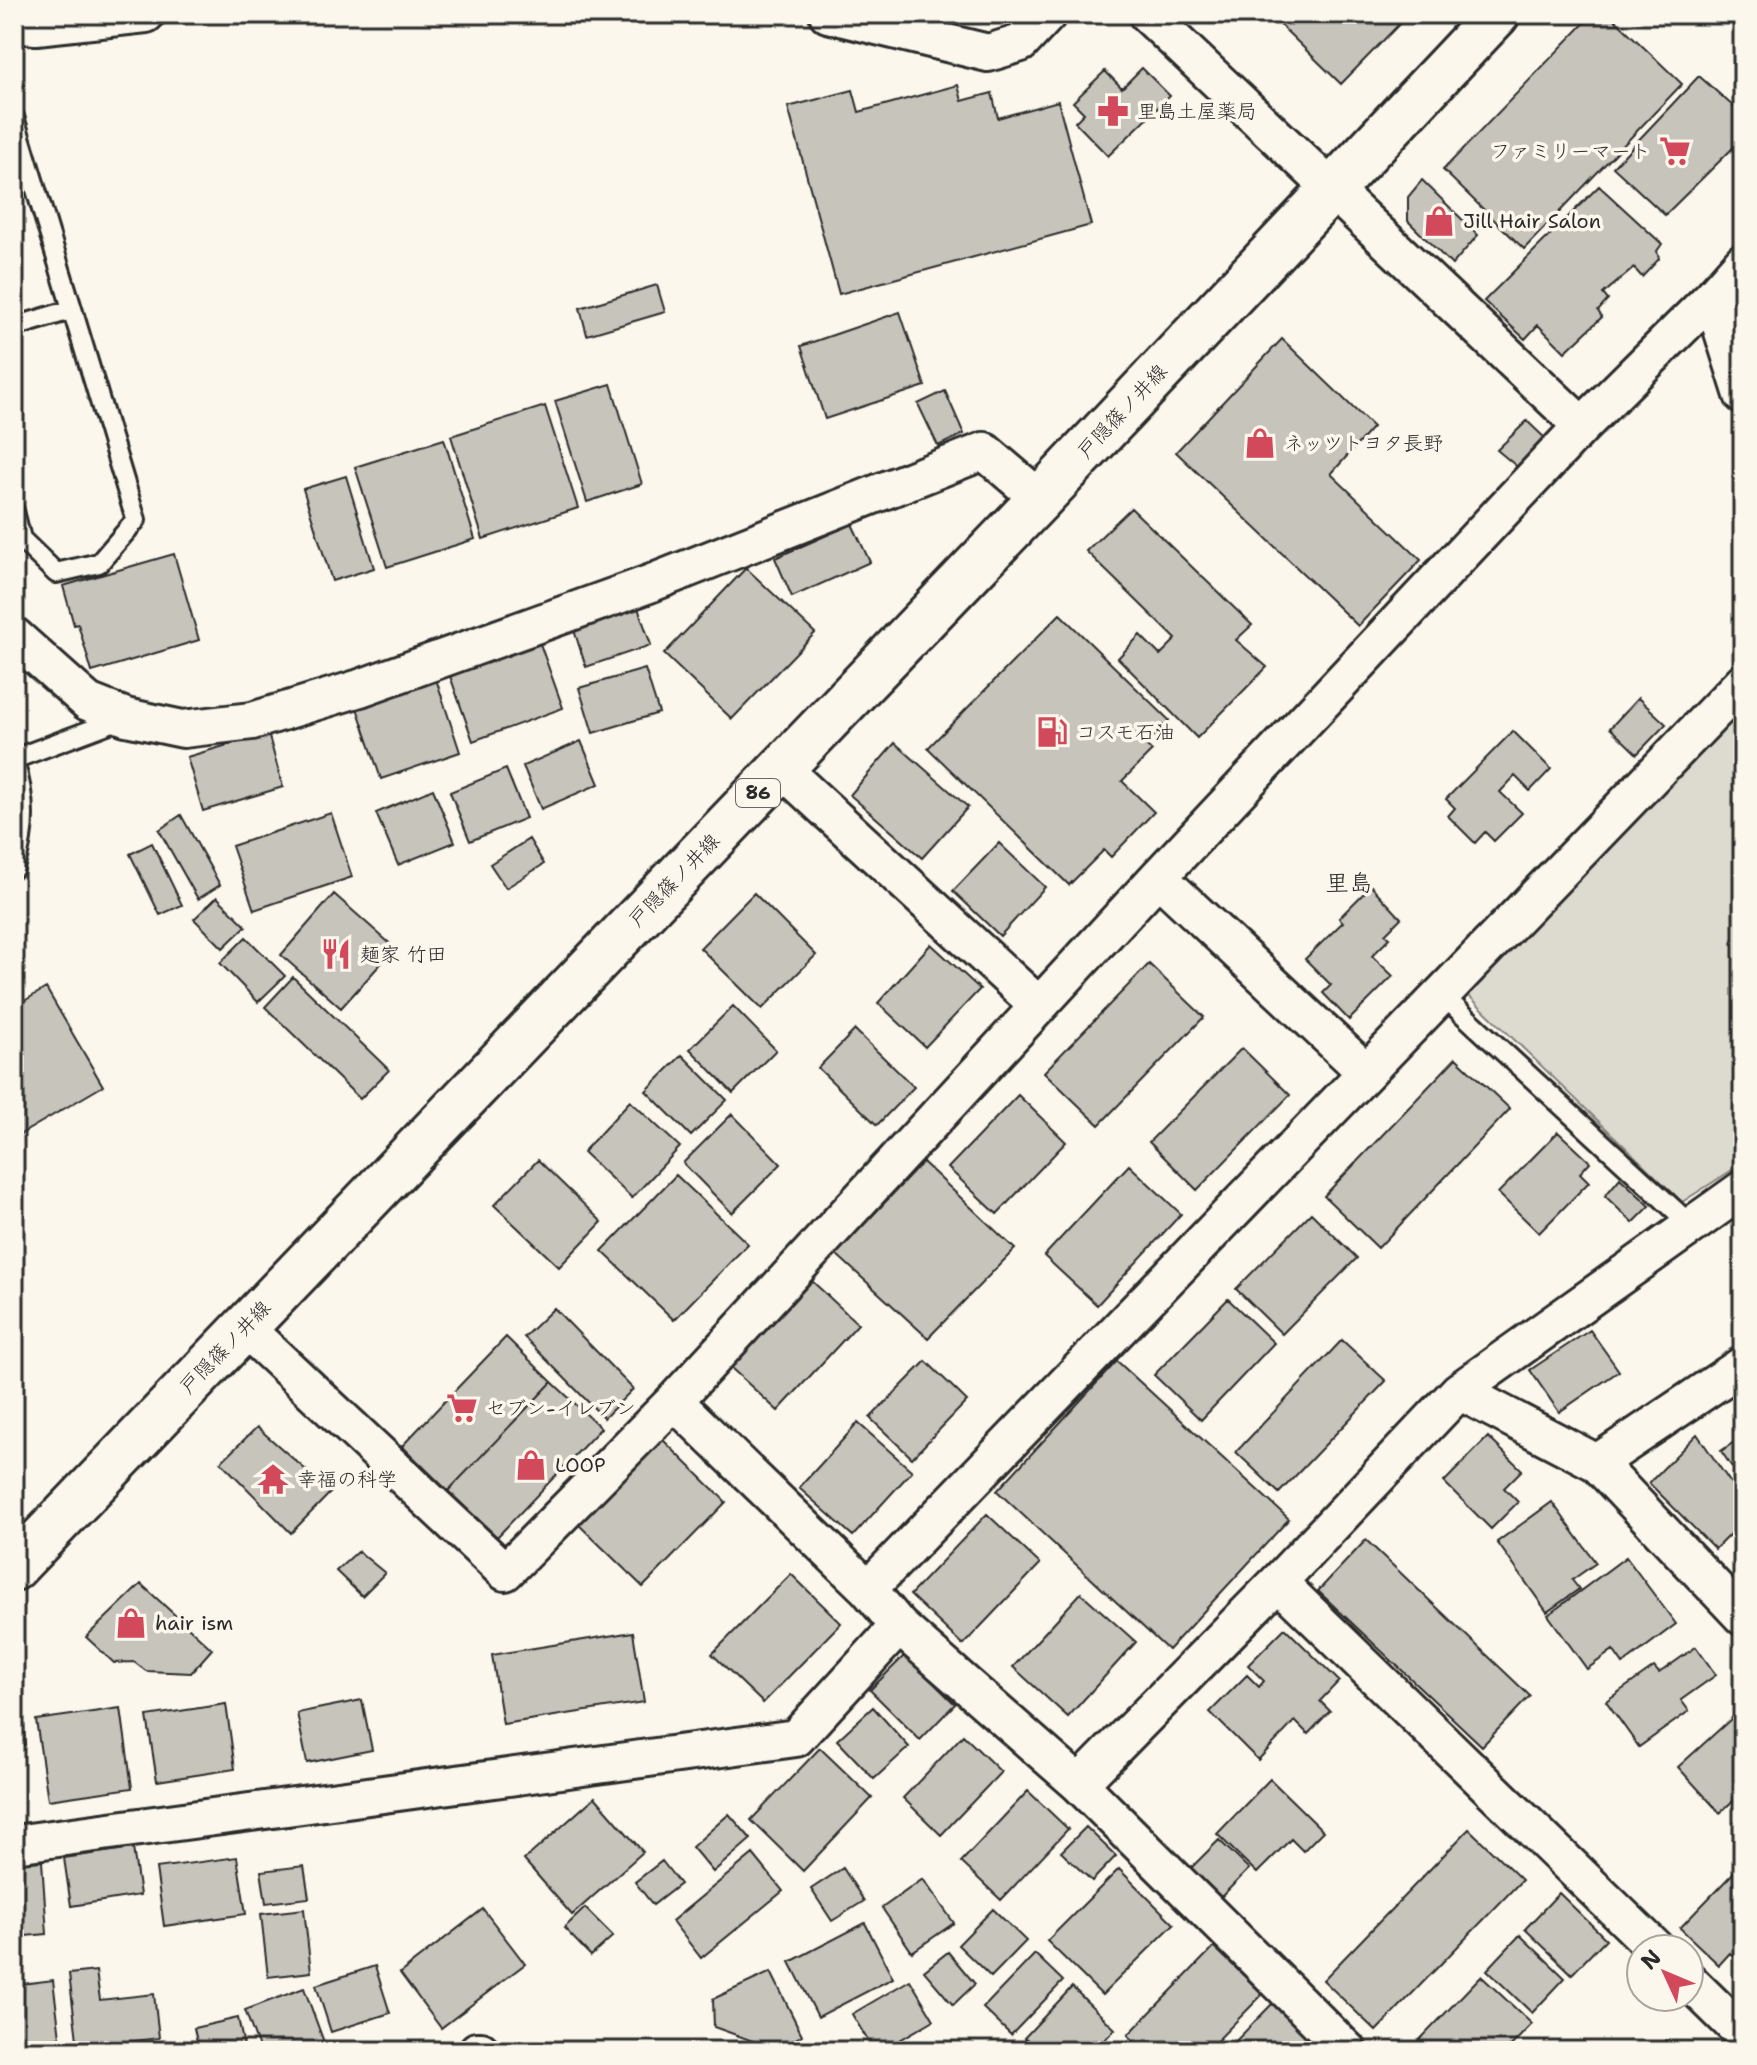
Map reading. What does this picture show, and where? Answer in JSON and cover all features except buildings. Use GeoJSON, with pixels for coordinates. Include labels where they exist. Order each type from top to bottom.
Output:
{"type":"FeatureCollection","features":[{"type":"Feature","properties":{"kind":"main road","name":"戸隠篠ノ井線"},"geometry":{"type":"LineString","coordinates":[[14,1568],[1040,499],[1497,14]]}},
{"type":"Feature","properties":{"kind":"street"},"geometry":{"type":"LineString","coordinates":[[14,24],[36,26],[146,14]]}},
{"type":"Feature","properties":{"kind":"street"},"geometry":{"type":"LineString","coordinates":[[828,14],[988,53],[1021,43],[1048,14]]}},
{"type":"Feature","properties":{"kind":"street"},"geometry":{"type":"LineString","coordinates":[[1147,14],[1582,426]]}},
{"type":"Feature","properties":{"kind":"street"},"geometry":{"type":"LineString","coordinates":[[244,1327],[505,1572],[674,1401],[1158,877],[1582,426],[1743,262]]}},
{"type":"Feature","properties":{"kind":"street"},"geometry":{"type":"LineString","coordinates":[[1712,297],[1743,395]]}},
{"type":"Feature","properties":{"kind":"street"},"geometry":{"type":"LineString","coordinates":[[14,636],[88,702],[126,717],[183,729],[252,721],[360,688],[649,584],[984,451],[1040,499]]}},
{"type":"Feature","properties":{"kind":"street"},"geometry":{"type":"LineString","coordinates":[[868,1589],[1743,682]]}},
{"type":"Feature","properties":{"kind":"street"},"geometry":{"type":"LineString","coordinates":[[781,768],[1038,1005]]}},
{"type":"Feature","properties":{"kind":"street"},"geometry":{"type":"LineString","coordinates":[[1158,877],[1366,1072]]}},
{"type":"Feature","properties":{"kind":"street"},"geometry":{"type":"LineString","coordinates":[[1079,1784],[1278,1582],[1459,1391],[1743,1189]]}},
{"type":"Feature","properties":{"kind":"street"},"geometry":{"type":"LineString","coordinates":[[1597,1463],[1743,1365]]}},
{"type":"Feature","properties":{"kind":"street"},"geometry":{"type":"LineString","coordinates":[[1459,1391],[1597,1463],[1743,1617]]}},
{"type":"Feature","properties":{"kind":"street"},"geometry":{"type":"LineString","coordinates":[[674,1401],[868,1589],[899,1626],[1079,1784],[1348,2051]]}},
{"type":"Feature","properties":{"kind":"street"},"geometry":{"type":"LineString","coordinates":[[1278,1582],[1640,1933]]}},
{"type":"Feature","properties":{"kind":"street"},"geometry":{"type":"LineString","coordinates":[[14,1844],[796,1738],[899,1626]]}},
{"type":"Feature","properties":{"kind":"street"},"geometry":{"type":"LineString","coordinates":[[1705,1997],[1743,2034]]}},
{"type":"Feature","properties":{"kind":"lane"},"geometry":{"type":"LineString","coordinates":[[14,117],[136,520],[99,563],[56,573],[18,538],[14,511]]}},
{"type":"Feature","properties":{"kind":"lane"},"geometry":{"type":"LineString","coordinates":[[14,327],[71,310]]}},
{"type":"Feature","properties":{"kind":"lane"},"geometry":{"type":"LineString","coordinates":[[14,868],[21,847],[24,803],[14,761],[126,717]]}},
{"type":"Feature","properties":{"kind":"lane"},"geometry":{"type":"LineString","coordinates":[[1441,994],[1692,1226]]}},
{"type":"Feature","properties":{"kind":"shaded area"},"geometry":{"type":"Polygon","coordinates":[[[1743,700],[1743,1163],[1682,1202],[1466,993],[1743,700]]]}},
{"type":"Feature","properties":{"kind":"place","name":"里島土屋薬局"},"geometry":{"type":"Point","coordinates":[1113,111]}},
{"type":"Feature","properties":{"kind":"place","name":"ファミリーマート"},"geometry":{"type":"Point","coordinates":[1675,151]}},
{"type":"Feature","properties":{"kind":"place","name":"Jill Hair Salon"},"geometry":{"type":"Point","coordinates":[1439,221]}},
{"type":"Feature","properties":{"kind":"place","name":"ネッツトヨタ長野"},"geometry":{"type":"Point","coordinates":[1260,443]}},
{"type":"Feature","properties":{"kind":"place","name":"コスモ石油"},"geometry":{"type":"Point","coordinates":[1052,732]}},
{"type":"Feature","properties":{"kind":"place","name":"麺家 竹田"},"geometry":{"type":"Point","coordinates":[336,954]}},
{"type":"Feature","properties":{"kind":"place","name":"セブン-イレブン"},"geometry":{"type":"Point","coordinates":[462,1408]}},
{"type":"Feature","properties":{"kind":"place","name":"LOOP"},"geometry":{"type":"Point","coordinates":[531,1465]}},
{"type":"Feature","properties":{"kind":"place","name":"幸福の科学"},"geometry":{"type":"Point","coordinates":[273,1479]}},
{"type":"Feature","properties":{"kind":"place","name":"hair ism"},"geometry":{"type":"Point","coordinates":[131,1623]}},
{"type":"Feature","properties":{"kind":"district","name":"里島"},"geometry":{"type":"Point","coordinates":[1349,883]}}]}
